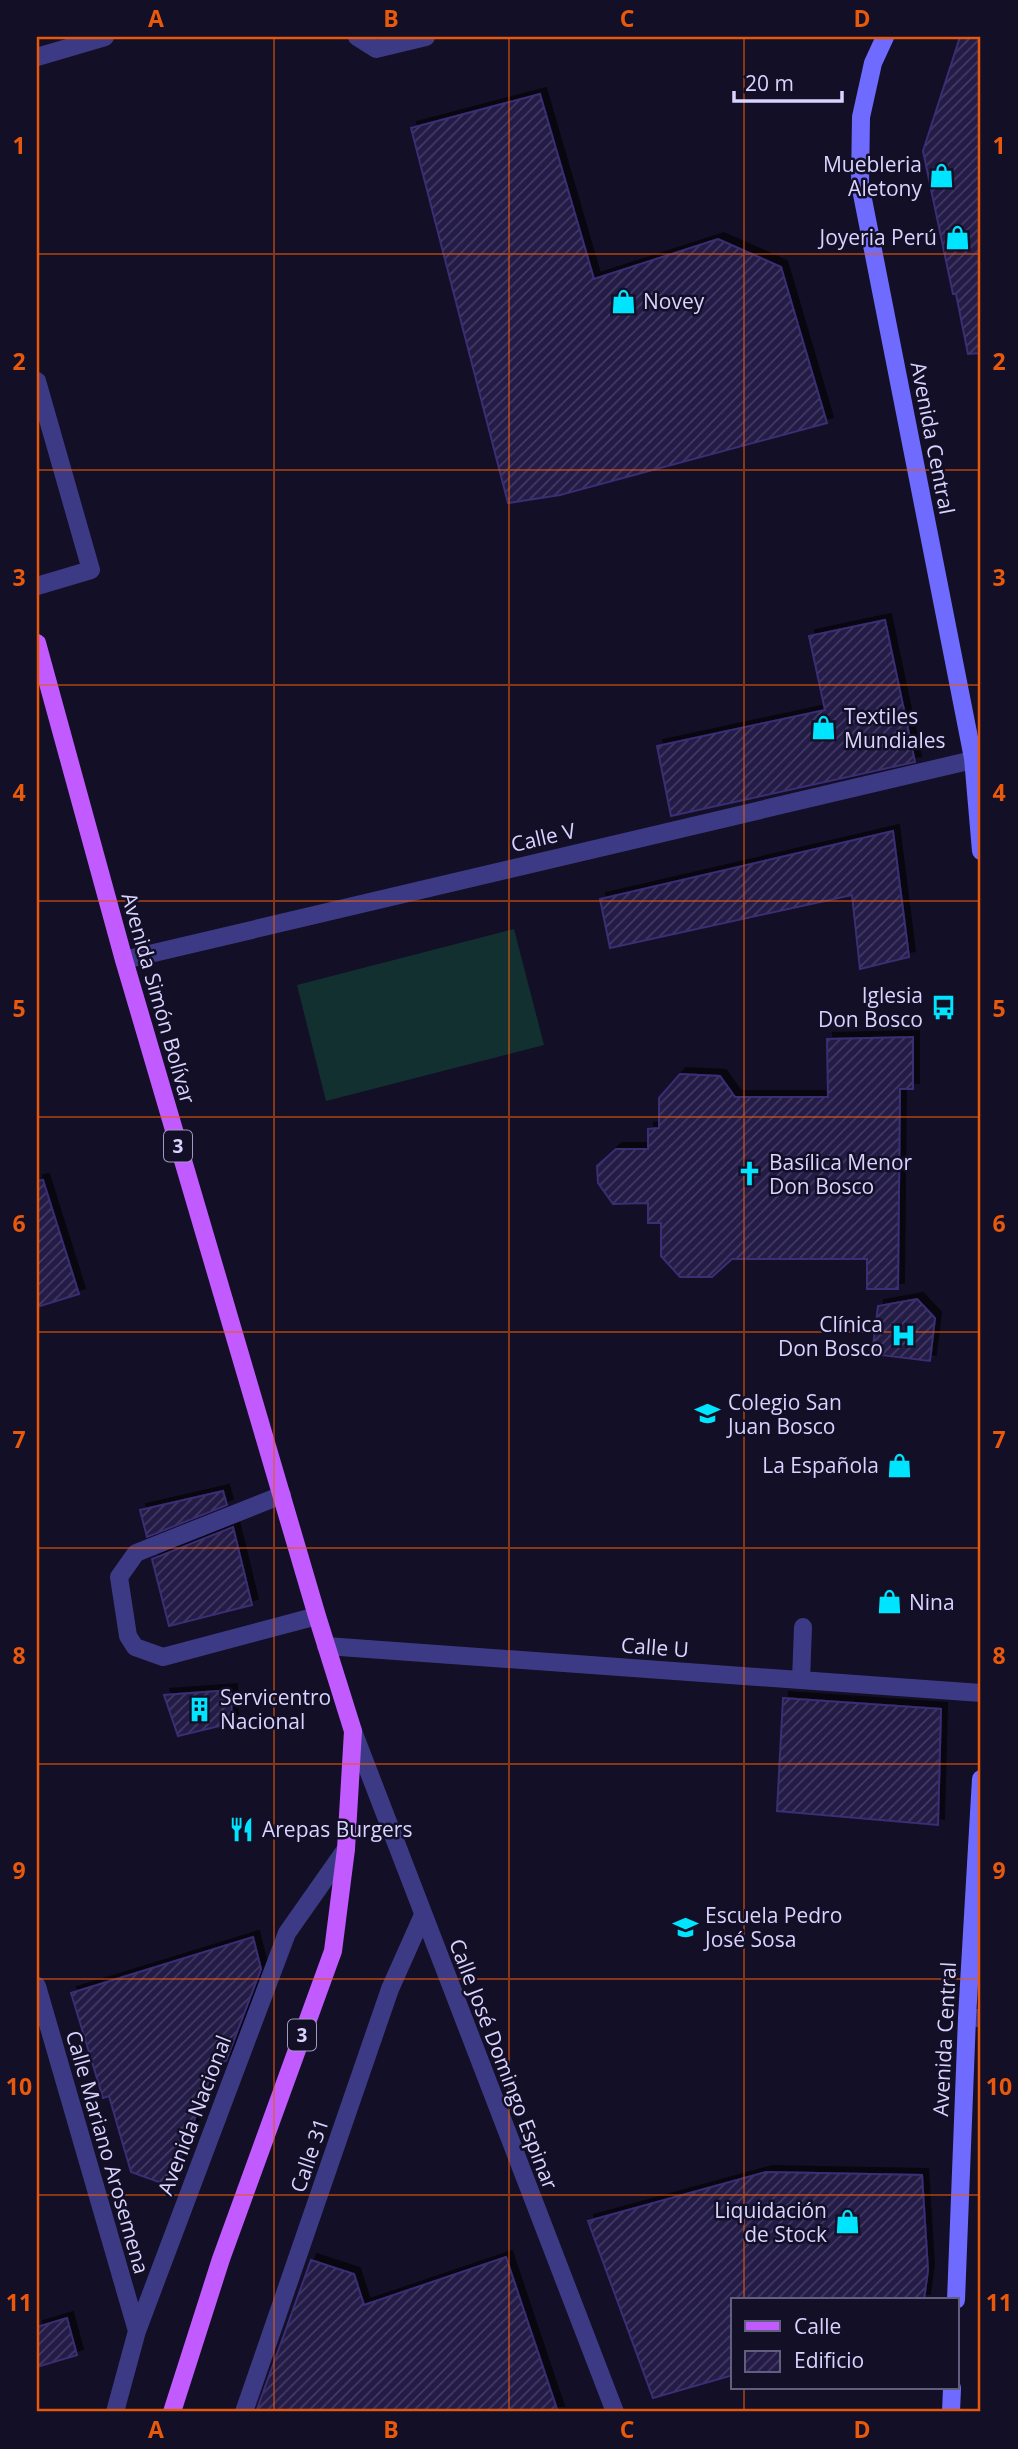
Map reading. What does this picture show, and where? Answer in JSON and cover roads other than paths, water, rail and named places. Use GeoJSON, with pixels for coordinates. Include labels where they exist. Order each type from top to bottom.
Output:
{"type":"FeatureCollection","features":[{"type":"Feature","properties":{"kind":"main road","name":"Avenida Central"},"geometry":{"type":"LineString","coordinates":[[885,37],[873,63],[860,117],[860,184],[977,758],[981,851]]}},
{"type":"Feature","properties":{"kind":"main road","name":"Avenida Simón Bolívar"},"geometry":{"type":"LineString","coordinates":[[37,643],[124,960],[326,1646]]}},
{"type":"Feature","properties":{"kind":"main road","name":"3"},"geometry":{"type":"LineString","coordinates":[[172,2412],[221,2259],[333,1951],[346,1849],[354,1731],[326,1646]]}},
{"type":"Feature","properties":{"kind":"main road","name":"Avenida Central"},"geometry":{"type":"LineString","coordinates":[[956,2298],[974,2018],[981,1779]]}},
{"type":"Feature","properties":{"kind":"main road"},"geometry":{"type":"LineString","coordinates":[[951,2412],[952,2390]]}},
{"type":"Feature","properties":{"kind":"street"},"geometry":{"type":"LineString","coordinates":[[37,57],[105,37]]}},
{"type":"Feature","properties":{"kind":"street"},"geometry":{"type":"LineString","coordinates":[[357,37],[376,49],[426,37]]}},
{"type":"Feature","properties":{"kind":"street"},"geometry":{"type":"LineString","coordinates":[[37,381],[91,570],[37,586]]}},
{"type":"Feature","properties":{"kind":"street","name":"Calle V"},"geometry":{"type":"LineString","coordinates":[[124,960],[977,758]]}},
{"type":"Feature","properties":{"kind":"street"},"geometry":{"type":"LineString","coordinates":[[282,1495],[136,1553],[119,1577],[128,1636],[135,1647],[163,1657],[317,1616]]}},
{"type":"Feature","properties":{"kind":"street"},"geometry":{"type":"LineString","coordinates":[[801,1680],[803,1627]]}},
{"type":"Feature","properties":{"kind":"street","name":"Calle U"},"geometry":{"type":"LineString","coordinates":[[326,1646],[981,1693]]}},
{"type":"Feature","properties":{"kind":"street","name":"Calle José Domingo Espinar"},"geometry":{"type":"LineString","coordinates":[[354,1731],[615,2412]]}},
{"type":"Feature","properties":{"kind":"street","name":"Avenida Nacional"},"geometry":{"type":"LineString","coordinates":[[115,2412],[136,2331],[287,1933],[346,1849]]}},
{"type":"Feature","properties":{"kind":"street","name":"Calle 31"},"geometry":{"type":"LineString","coordinates":[[244,2412],[390,1989],[423,1915]]}},
{"type":"Feature","properties":{"kind":"street","name":"Calle Mariano Arosemena"},"geometry":{"type":"LineString","coordinates":[[37,1986],[136,2331]]}},
{"type":"Feature","properties":{"kind":"place","name":"Muebleria Aletony"},"geometry":{"type":"Point","coordinates":[942,176]}},
{"type":"Feature","properties":{"kind":"place","name":"Joyeria Perú"},"geometry":{"type":"Point","coordinates":[957,237]}},
{"type":"Feature","properties":{"kind":"place","name":"Novey"},"geometry":{"type":"Point","coordinates":[623,301]}},
{"type":"Feature","properties":{"kind":"place","name":"Textiles Mundiales"},"geometry":{"type":"Point","coordinates":[824,728]}},
{"type":"Feature","properties":{"kind":"place","name":"Iglesia Don Bosco"},"geometry":{"type":"Point","coordinates":[943,1007]}},
{"type":"Feature","properties":{"kind":"place","name":"Basílica Menor Don Bosco"},"geometry":{"type":"Point","coordinates":[749,1174]}},
{"type":"Feature","properties":{"kind":"place","name":"Clínica Don Bosco"},"geometry":{"type":"Point","coordinates":[903,1336]}},
{"type":"Feature","properties":{"kind":"place","name":"Colegio San Juan Bosco"},"geometry":{"type":"Point","coordinates":[708,1414]}},
{"type":"Feature","properties":{"kind":"place","name":"La Española"},"geometry":{"type":"Point","coordinates":[899,1465]}},
{"type":"Feature","properties":{"kind":"place","name":"Nina"},"geometry":{"type":"Point","coordinates":[889,1602]}},
{"type":"Feature","properties":{"kind":"place","name":"Servicentro Nacional"},"geometry":{"type":"Point","coordinates":[200,1709]}},
{"type":"Feature","properties":{"kind":"place","name":"Arepas Burgers"},"geometry":{"type":"Point","coordinates":[242,1829]}},
{"type":"Feature","properties":{"kind":"place","name":"Escuela Pedro José Sosa"},"geometry":{"type":"Point","coordinates":[685,1927]}},
{"type":"Feature","properties":{"kind":"place","name":"Liquidación de Stock"},"geometry":{"type":"Point","coordinates":[847,2222]}}]}
